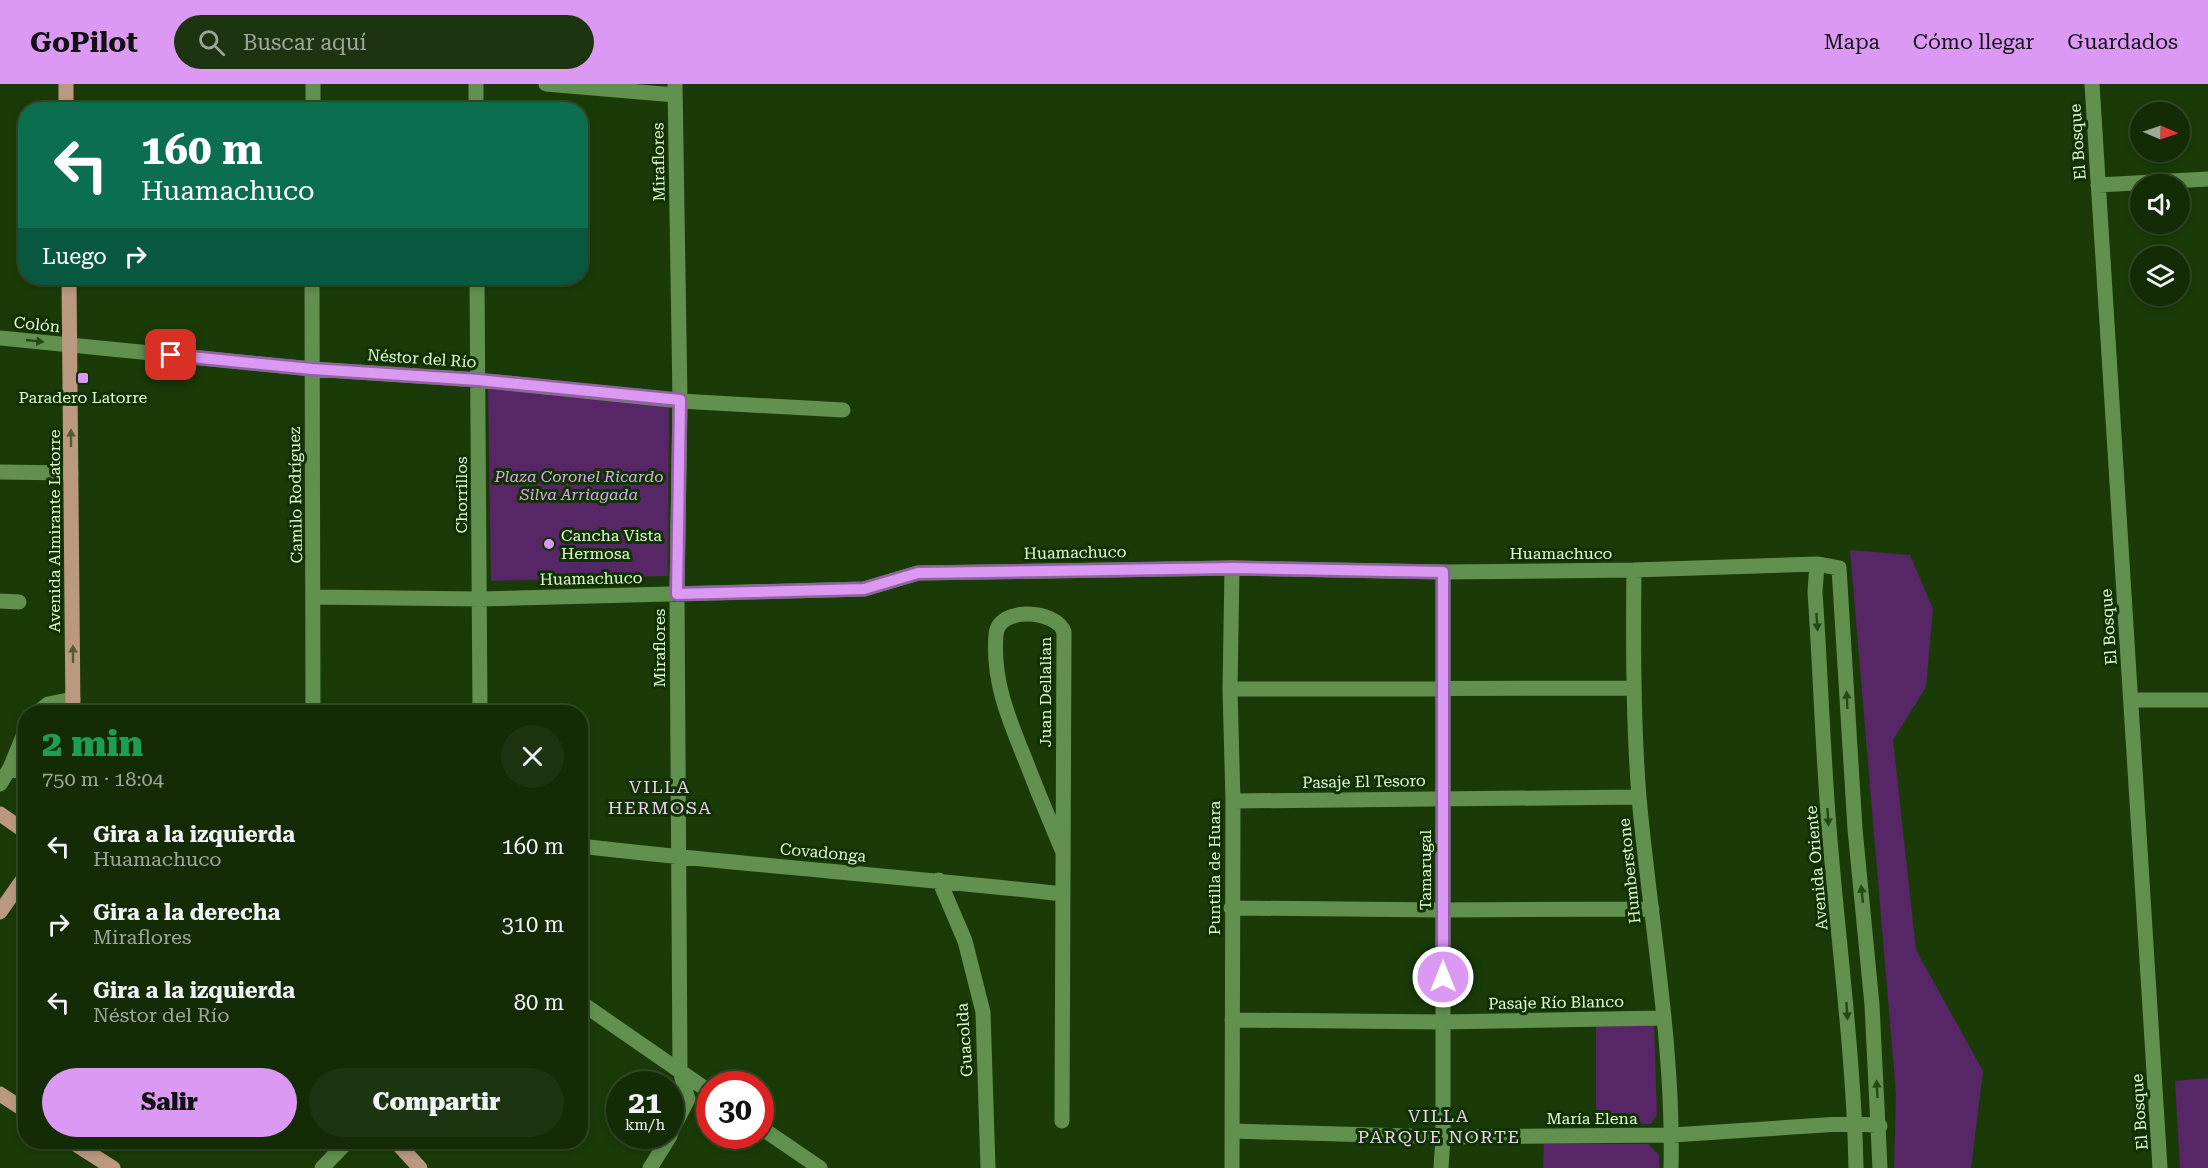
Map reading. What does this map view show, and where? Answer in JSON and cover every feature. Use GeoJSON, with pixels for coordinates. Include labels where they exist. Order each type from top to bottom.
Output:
{"type":"FeatureCollection","features":[{"type":"Feature","properties":{"kind":"main road"},"geometry":{"type":"LineString","coordinates":[[66,84],[66,102]]}},
{"type":"Feature","properties":{"kind":"main road","name":"Avenida Almirante Latorre"},"geometry":{"type":"LineString","coordinates":[[69,285],[73,705]]}},
{"type":"Feature","properties":{"kind":"main road"},"geometry":{"type":"LineString","coordinates":[[0,814],[18,826]]}},
{"type":"Feature","properties":{"kind":"main road"},"geometry":{"type":"LineString","coordinates":[[0,912],[18,886]]}},
{"type":"Feature","properties":{"kind":"main road"},"geometry":{"type":"LineString","coordinates":[[0,1094],[18,1106]]}},
{"type":"Feature","properties":{"kind":"main road"},"geometry":{"type":"LineString","coordinates":[[83,1149],[113,1168]]}},
{"type":"Feature","properties":{"kind":"main road"},"geometry":{"type":"LineString","coordinates":[[402,1149],[420,1168]]}},
{"type":"Feature","properties":{"kind":"street"},"geometry":{"type":"LineString","coordinates":[[313,84],[313,102]]}},
{"type":"Feature","properties":{"kind":"street"},"geometry":{"type":"LineString","coordinates":[[476,84],[476,102]]}},
{"type":"Feature","properties":{"kind":"street"},"geometry":{"type":"LineString","coordinates":[[546,84],[675,89]]}},
{"type":"Feature","properties":{"kind":"street","name":"El Bosque"},"geometry":{"type":"LineString","coordinates":[[2092,84],[2160,1168]]}},
{"type":"Feature","properties":{"kind":"street","name":"Miraflores"},"geometry":{"type":"LineString","coordinates":[[675,89],[680,400],[677,594],[680,1071]]}},
{"type":"Feature","properties":{"kind":"street"},"geometry":{"type":"LineString","coordinates":[[2098,185],[2208,179]]}},
{"type":"Feature","properties":{"kind":"street","name":"Camilo Rodríguez"},"geometry":{"type":"LineString","coordinates":[[312,285],[313,705]]}},
{"type":"Feature","properties":{"kind":"street","name":"Chorrillos"},"geometry":{"type":"LineString","coordinates":[[477,285],[480,705]]}},
{"type":"Feature","properties":{"kind":"street","name":"Colón"},"geometry":{"type":"LineString","coordinates":[[0,338],[70,345]]}},
{"type":"Feature","properties":{"kind":"street","name":"Néstor del Río"},"geometry":{"type":"LineString","coordinates":[[70,345],[312,369],[478,380],[680,400],[843,410]]}},
{"type":"Feature","properties":{"kind":"street"},"geometry":{"type":"LineString","coordinates":[[0,472],[71,474]]}},
{"type":"Feature","properties":{"kind":"street","name":"Huamachuco"},"geometry":{"type":"LineString","coordinates":[[314,597],[480,599],[864,589],[918,573],[1232,568],[1443,572],[1634,570],[1817,564],[1839,567],[1855,829],[1872,1005],[1880,1125]]}},
{"type":"Feature","properties":{"kind":"street","name":"Avenida Oriente"},"geometry":{"type":"LineString","coordinates":[[1817,564],[1815,592],[1829,830],[1848,1015],[1856,1168]]}},
{"type":"Feature","properties":{"kind":"street","name":"Puntilla de Huara"},"geometry":{"type":"LineString","coordinates":[[1232,568],[1230,689],[1233,801],[1232,1168]]}},
{"type":"Feature","properties":{"kind":"street","name":"Humberstone"},"geometry":{"type":"LineString","coordinates":[[1634,570],[1633,688],[1639,797],[1664,1018],[1672,1135],[1671,1168]]}},
{"type":"Feature","properties":{"kind":"street","name":"Tamarugal"},"geometry":{"type":"LineString","coordinates":[[1441,1168],[1443,1137],[1443,572]]}},
{"type":"Feature","properties":{"kind":"street"},"geometry":{"type":"LineString","coordinates":[[0,601],[19,602]]}},
{"type":"Feature","properties":{"kind":"street","name":"Juan Dellalian"},"geometry":{"type":"LineString","coordinates":[[1062,850],[1003,706],[995,662],[996,635],[1001,621],[1015,614],[1051,618],[1060,624],[1064,632],[1062,1121]]}},
{"type":"Feature","properties":{"kind":"street"},"geometry":{"type":"LineString","coordinates":[[1230,689],[1633,688]]}},
{"type":"Feature","properties":{"kind":"street"},"geometry":{"type":"LineString","coordinates":[[2131,700],[2208,700]]}},
{"type":"Feature","properties":{"kind":"street"},"geometry":{"type":"LineString","coordinates":[[0,784],[10,768],[18,745]]}},
{"type":"Feature","properties":{"kind":"street"},"geometry":{"type":"LineString","coordinates":[[10,768],[18,771]]}},
{"type":"Feature","properties":{"kind":"street","name":"Pasaje El Tesoro"},"geometry":{"type":"LineString","coordinates":[[1233,801],[1639,797]]}},
{"type":"Feature","properties":{"kind":"street","name":"Covadonga"},"geometry":{"type":"LineString","coordinates":[[588,847],[678,858],[939,880],[1062,894]]}},
{"type":"Feature","properties":{"kind":"street","name":"Guacolda"},"geometry":{"type":"LineString","coordinates":[[939,880],[965,941],[983,1012],[988,1168]]}},
{"type":"Feature","properties":{"kind":"street"},"geometry":{"type":"LineString","coordinates":[[1232,908],[1652,909]]}},
{"type":"Feature","properties":{"kind":"street"},"geometry":{"type":"LineString","coordinates":[[588,1008],[680,1071]]}},
{"type":"Feature","properties":{"kind":"street","name":"Pasaje Río Blanco"},"geometry":{"type":"LineString","coordinates":[[1232,1020],[1443,1022],[1664,1018]]}},
{"type":"Feature","properties":{"kind":"street","name":"Miraflores"},"geometry":{"type":"LineString","coordinates":[[684,1085],[688,1099],[684,1107]]}},
{"type":"Feature","properties":{"kind":"street","name":"María Elena"},"geometry":{"type":"LineString","coordinates":[[1232,1131],[1443,1137],[1672,1135],[1855,1123],[1880,1125]]}},
{"type":"Feature","properties":{"kind":"street"},"geometry":{"type":"LineString","coordinates":[[1880,1125],[1880,1168]]}},
{"type":"Feature","properties":{"kind":"street"},"geometry":{"type":"LineString","coordinates":[[774,1137],[820,1168]]}},
{"type":"Feature","properties":{"kind":"street"},"geometry":{"type":"LineString","coordinates":[[322,1168],[340,1149]]}},
{"type":"Feature","properties":{"kind":"street","name":"Miraflores"},"geometry":{"type":"LineString","coordinates":[[650,1168],[662,1149]]}},
{"type":"Feature","properties":{"kind":"green space","name":"Plaza Coronel Ricardo Silva Arriagada"},"geometry":{"type":"Polygon","coordinates":[[[488,386],[669,404],[668,576],[491,581],[488,386]]]}},
{"type":"Feature","properties":{"kind":"green space"},"geometry":{"type":"Polygon","coordinates":[[[1850,550],[1910,555],[1933,609],[1926,687],[1893,740],[1916,950],[1983,1071],[1971,1168],[1894,1168],[1896,1094],[1850,550]]]}},
{"type":"Feature","properties":{"kind":"green space"},"geometry":{"type":"Polygon","coordinates":[[[1654,1023],[1657,1115],[1651,1124],[1596,1125],[1596,1025],[1654,1023]]]}},
{"type":"Feature","properties":{"kind":"green space"},"geometry":{"type":"Polygon","coordinates":[[[2208,1078],[2208,1168],[2180,1168],[2175,1081],[2208,1078]]]}},
{"type":"Feature","properties":{"kind":"green space"},"geometry":{"type":"Polygon","coordinates":[[[1544,1144],[1648,1144],[1659,1155],[1659,1168],[1543,1168],[1544,1144]]]}},
{"type":"Feature","properties":{"kind":"place","name":"Paradero Latorre"},"geometry":{"type":"Point","coordinates":[83,378]}},
{"type":"Feature","properties":{"kind":"place","name":"Cancha Vista Hermosa"},"geometry":{"type":"Point","coordinates":[549,544]}},
{"type":"Feature","properties":{"kind":"district","name":"VILLA HERMOSA"},"geometry":{"type":"Point","coordinates":[660,797]}},
{"type":"Feature","properties":{"kind":"district","name":"VILLA PARQUE NORTE"},"geometry":{"type":"Point","coordinates":[1439,1126]}},
{"type":"Feature","properties":{"kind":"route"},"geometry":{"type":"LineString","coordinates":[[171,355],[312,369],[478,380],[680,400],[677,594],[864,589],[918,573],[1232,568],[1443,572],[1443,977]]}}]}
